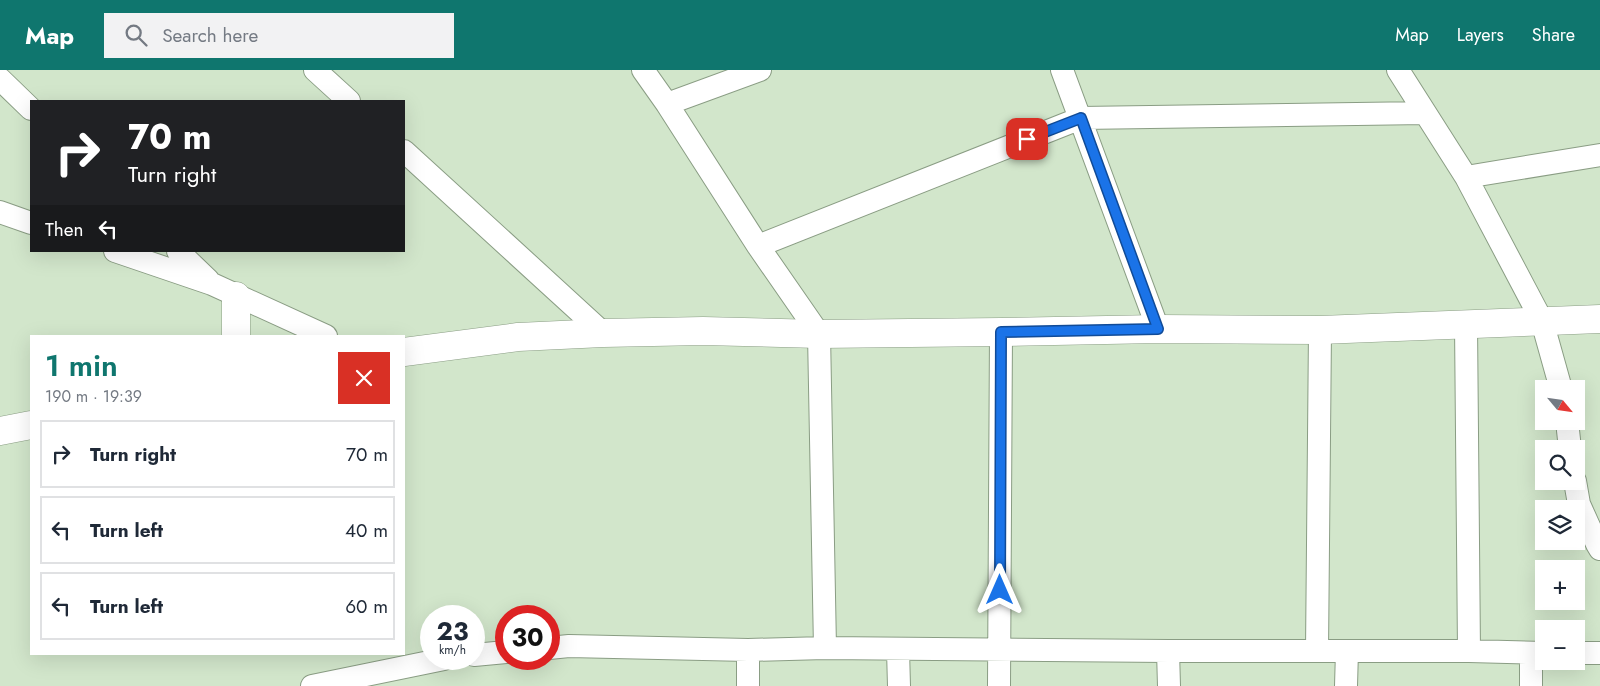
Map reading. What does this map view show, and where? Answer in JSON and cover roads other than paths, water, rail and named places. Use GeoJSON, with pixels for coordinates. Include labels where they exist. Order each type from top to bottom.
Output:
{"type":"FeatureCollection","features":[{"type":"Feature","properties":{"kind":"main road"},"geometry":{"type":"LineString","coordinates":[[224,290],[236,335]]}},
{"type":"Feature","properties":{"kind":"main road"},"geometry":{"type":"LineString","coordinates":[[405,352],[518,337],[602,332],[703,331],[819,334],[1158,329],[1320,330],[1600,319]]}},
{"type":"Feature","properties":{"kind":"main road"},"geometry":{"type":"LineString","coordinates":[[0,431],[30,425]]}},
{"type":"Feature","properties":{"kind":"street"},"geometry":{"type":"LineString","coordinates":[[315,70],[348,100]]}},
{"type":"Feature","properties":{"kind":"street"},"geometry":{"type":"LineString","coordinates":[[643,70],[758,246],[819,334],[825,648]]}},
{"type":"Feature","properties":{"kind":"street"},"geometry":{"type":"LineString","coordinates":[[667,104],[760,70]]}},
{"type":"Feature","properties":{"kind":"street"},"geometry":{"type":"LineString","coordinates":[[1062,70],[1158,329]]}},
{"type":"Feature","properties":{"kind":"street"},"geometry":{"type":"LineString","coordinates":[[1398,70],[1466,177],[1542,321],[1558,380]]}},
{"type":"Feature","properties":{"kind":"street"},"geometry":{"type":"LineString","coordinates":[[0,79],[30,108]]}},
{"type":"Feature","properties":{"kind":"street"},"geometry":{"type":"LineString","coordinates":[[758,246],[1081,118],[1425,113]]}},
{"type":"Feature","properties":{"kind":"street"},"geometry":{"type":"LineString","coordinates":[[405,152],[602,332]]}},
{"type":"Feature","properties":{"kind":"street"},"geometry":{"type":"LineString","coordinates":[[1466,177],[1600,155]]}},
{"type":"Feature","properties":{"kind":"street"},"geometry":{"type":"LineString","coordinates":[[0,212],[30,223]]}},
{"type":"Feature","properties":{"kind":"street"},"geometry":{"type":"LineString","coordinates":[[118,252],[224,290],[324,335]]}},
{"type":"Feature","properties":{"kind":"street"},"geometry":{"type":"LineString","coordinates":[[179,252],[224,290]]}},
{"type":"Feature","properties":{"kind":"street"},"geometry":{"type":"LineString","coordinates":[[1466,324],[1469,650]]}},
{"type":"Feature","properties":{"kind":"street"},"geometry":{"type":"LineString","coordinates":[[1317,650],[1320,330]]}},
{"type":"Feature","properties":{"kind":"street"},"geometry":{"type":"LineString","coordinates":[[1000,686],[1001,332]]}},
{"type":"Feature","properties":{"kind":"street"},"geometry":{"type":"LineString","coordinates":[[1577,490],[1579,504],[1596,544],[1600,548]]}},
{"type":"Feature","properties":{"kind":"street"},"geometry":{"type":"LineString","coordinates":[[560,647],[748,650],[825,648],[898,650],[1317,650],[1347,652],[1469,650],[1535,653]]}},
{"type":"Feature","properties":{"kind":"street"},"geometry":{"type":"LineString","coordinates":[[748,650],[748,686]]}},
{"type":"Feature","properties":{"kind":"street"},"geometry":{"type":"LineString","coordinates":[[898,650],[898,686]]}},
{"type":"Feature","properties":{"kind":"street"},"geometry":{"type":"LineString","coordinates":[[1168,651],[1168,686]]}},
{"type":"Feature","properties":{"kind":"street"},"geometry":{"type":"LineString","coordinates":[[1346,686],[1347,652]]}},
{"type":"Feature","properties":{"kind":"street"},"geometry":{"type":"LineString","coordinates":[[1585,653],[1600,653]]}},
{"type":"Feature","properties":{"kind":"street"},"geometry":{"type":"LineString","coordinates":[[1530,686],[1535,662]]}},
{"type":"Feature","properties":{"kind":"street"},"geometry":{"type":"LineString","coordinates":[[312,686],[368,671],[420,663]]}}]}
